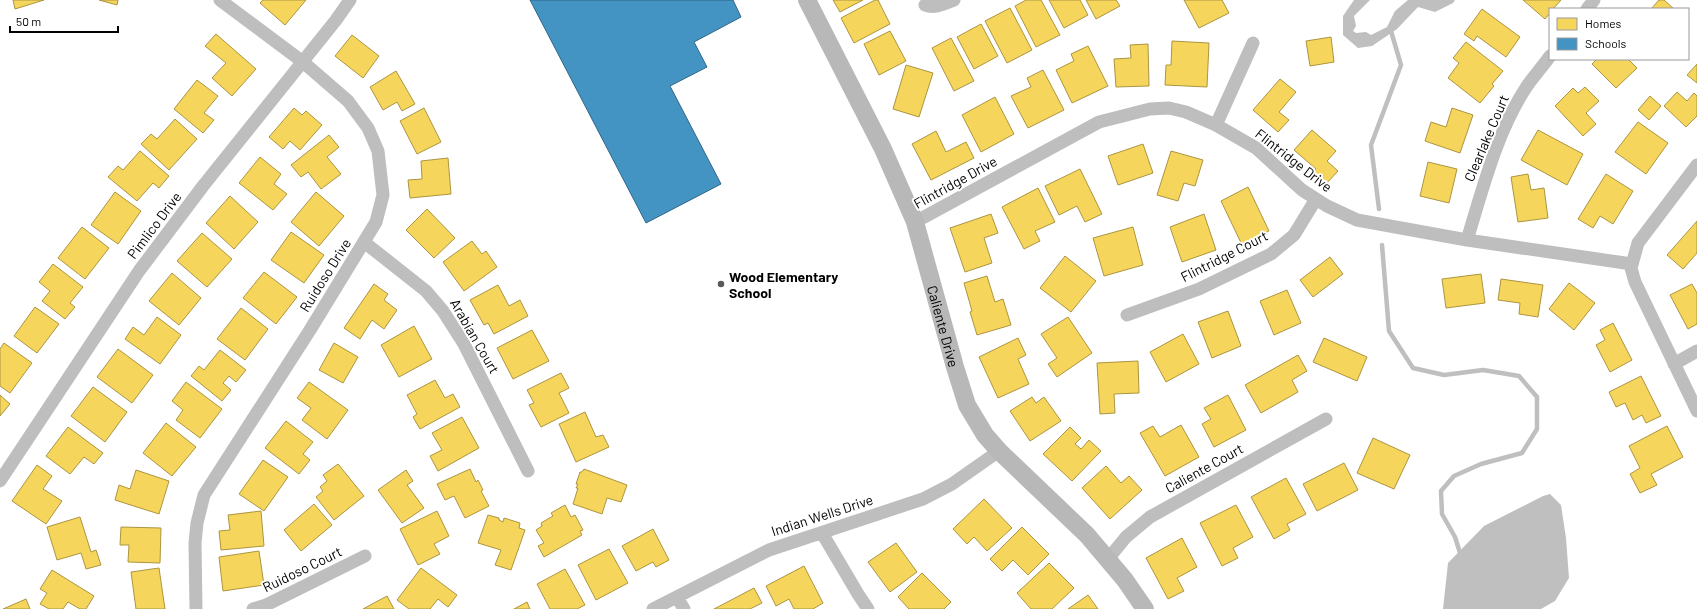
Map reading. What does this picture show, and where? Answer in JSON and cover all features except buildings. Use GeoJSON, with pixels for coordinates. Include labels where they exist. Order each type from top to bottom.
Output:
{"type":"FeatureCollection","features":[{"type":"Feature","properties":{"kind":"street","name":"Ruidoso Drive"},"geometry":{"type":"LineString","coordinates":[[196,609],[195,543],[197,523],[204,495],[376,222],[383,195],[378,151],[368,128],[348,101],[303,62],[220,0]]}},
{"type":"Feature","properties":{"kind":"street","name":"Pimlico Drive"},"geometry":{"type":"LineString","coordinates":[[0,481],[140,271],[203,186],[303,62],[350,0]]}},
{"type":"Feature","properties":{"kind":"street","name":"Caliente Drive"},"geometry":{"type":"LineString","coordinates":[[807,0],[883,149],[915,222],[967,405],[985,435],[999,451],[1087,535],[1125,580],[1145,609]]}},
{"type":"Feature","properties":{"kind":"street"},"geometry":{"type":"LineString","coordinates":[[925,5],[931,7],[939,6],[954,0]]}},
{"type":"Feature","properties":{"kind":"street"},"geometry":{"type":"LineString","coordinates":[[1588,8],[1594,0]]}},
{"type":"Feature","properties":{"kind":"street"},"geometry":{"type":"LineString","coordinates":[[1216,125],[1253,43]]}},
{"type":"Feature","properties":{"kind":"street","name":"Clearlake Court"},"geometry":{"type":"LineString","coordinates":[[1466,240],[1487,173],[1509,118],[1527,86],[1549,57]]}},
{"type":"Feature","properties":{"kind":"street","name":"Flintridge Drive"},"geometry":{"type":"LineString","coordinates":[[915,222],[1099,122],[1150,109],[1169,108],[1186,112],[1216,125],[1256,148],[1302,190],[1327,206],[1357,220],[1466,240],[1632,264]]}},
{"type":"Feature","properties":{"kind":"street"},"geometry":{"type":"LineString","coordinates":[[1697,165],[1638,243],[1631,268],[1635,282],[1697,411]]}},
{"type":"Feature","properties":{"kind":"street","name":"Flintridge Court"},"geometry":{"type":"LineString","coordinates":[[1127,315],[1198,289],[1271,254],[1294,234],[1316,199]]}},
{"type":"Feature","properties":{"kind":"street","name":"Arabian Court"},"geometry":{"type":"LineString","coordinates":[[364,242],[426,291],[443,311],[464,344],[528,471]]}},
{"type":"Feature","properties":{"kind":"street"},"geometry":{"type":"LineString","coordinates":[[1674,364],[1697,351]]}},
{"type":"Feature","properties":{"kind":"street","name":"Caliente Court"},"geometry":{"type":"LineString","coordinates":[[1108,559],[1126,537],[1150,517],[1326,419]]}},
{"type":"Feature","properties":{"kind":"street","name":"Indian Wells Drive"},"geometry":{"type":"LineString","coordinates":[[653,609],[769,550],[923,498],[952,484],[999,451]]}},
{"type":"Feature","properties":{"kind":"street"},"geometry":{"type":"LineString","coordinates":[[822,533],[868,609]]}},
{"type":"Feature","properties":{"kind":"street","name":"Ruidoso Court"},"geometry":{"type":"LineString","coordinates":[[253,609],[266,605],[365,556]]}},
{"type":"Feature","properties":{"kind":"street"},"geometry":{"type":"LineString","coordinates":[[678,597],[684,609]]}},
{"type":"Feature","properties":{"kind":"shaded area"},"geometry":{"type":"Polygon","coordinates":[[[1354,0],[1370,0],[1354,16],[1356,26],[1353,31],[1356,33],[1366,32],[1371,35],[1387,27],[1395,11],[1408,0],[1455,0],[1453,3],[1435,12],[1418,7],[1397,29],[1372,46],[1358,48],[1343,35],[1343,16],[1354,0]]]}},
{"type":"Feature","properties":{"kind":"shaded area"},"geometry":{"type":"Polygon","coordinates":[[[1550,494],[1561,505],[1566,538],[1569,578],[1555,601],[1541,609],[1443,609],[1448,563],[1484,526],[1543,496],[1550,494]]]}},
{"type":"Feature","properties":{"kind":"waterway"},"geometry":{"type":"LineString","coordinates":[[1379,209],[1371,145],[1401,65],[1391,31],[1393,28]]}},
{"type":"Feature","properties":{"kind":"waterway"},"geometry":{"type":"LineString","coordinates":[[1382,245],[1389,331],[1413,368],[1444,375],[1483,370],[1519,376],[1537,397],[1537,429],[1522,453],[1481,464],[1454,476],[1441,491],[1442,514],[1455,537],[1461,556]]}},
{"type":"Feature","properties":{"kind":"place","name":"Wood Elementary School"},"geometry":{"type":"Point","coordinates":[721,284]}}]}
